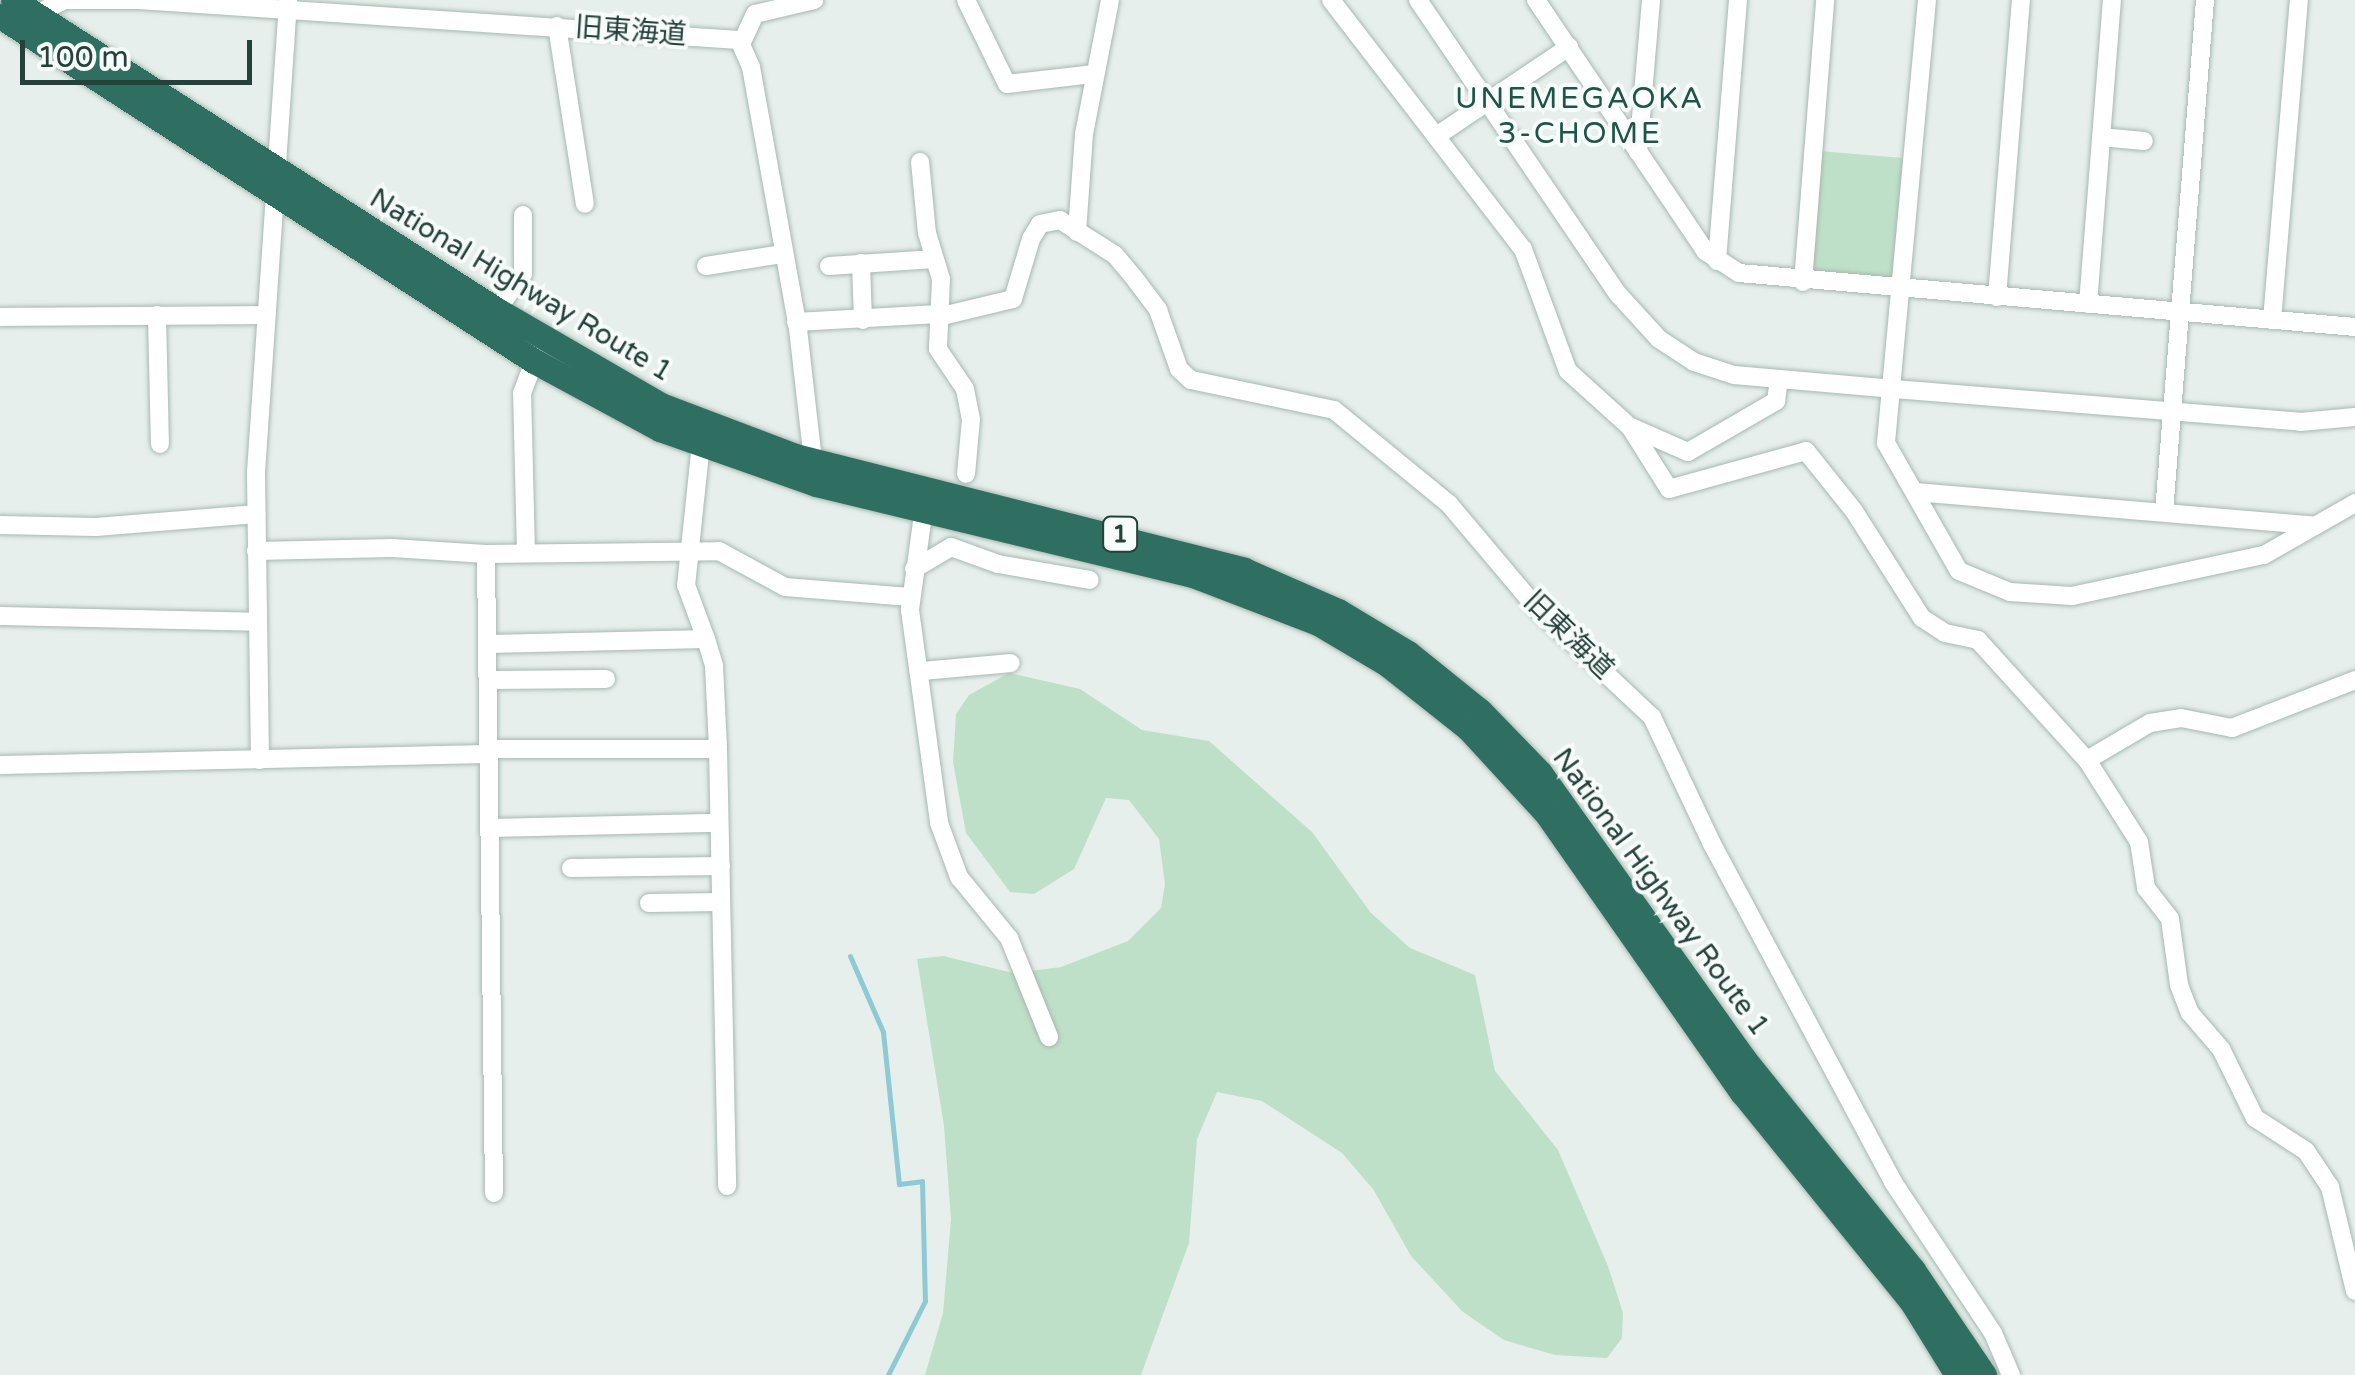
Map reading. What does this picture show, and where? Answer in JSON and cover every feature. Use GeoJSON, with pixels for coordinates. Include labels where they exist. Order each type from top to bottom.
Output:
{"type":"FeatureCollection","features":[{"type":"Feature","properties":{"kind":"highway","name":"National Highway Route 1"},"geometry":{"type":"LineString","coordinates":[[13,0],[272,168],[702,435],[813,460],[925,500],[1162,544],[1244,570],[1338,611],[1441,676],[1514,742],[1570,811],[1744,1059],[1913,1270],[1984,1375]]}},
{"type":"Feature","properties":{"kind":"highway","name":"National Highway Route 1"},"geometry":{"type":"LineString","coordinates":[[0,16],[534,361],[702,435],[1229,587],[1318,623],[1427,693],[1548,814],[1742,1092],[1912,1302],[1957,1375]]}},
{"type":"Feature","properties":{"kind":"street","name":"旧東海道"},"geometry":{"type":"LineString","coordinates":[[36,14],[65,0],[288,4],[409,9],[742,42]]}},
{"type":"Feature","properties":{"kind":"street"},"geometry":{"type":"LineString","coordinates":[[813,460],[796,322],[742,42],[755,14],[814,0]]}},
{"type":"Feature","properties":{"kind":"street"},"geometry":{"type":"LineString","coordinates":[[966,0],[1007,84],[1094,74]]}},
{"type":"Feature","properties":{"kind":"street"},"geometry":{"type":"LineString","coordinates":[[796,322],[938,316],[1014,299],[1026,247],[1040,224],[1051,218],[1077,232],[1094,74],[1110,0]]}},
{"type":"Feature","properties":{"kind":"street"},"geometry":{"type":"LineString","coordinates":[[1332,0],[1523,249],[1568,371],[1630,427],[1669,489],[1806,451],[1854,510],[1922,618],[1944,632],[1978,640],[2086,760],[2138,842],[2146,888],[2170,919],[2178,985],[2190,1013],[2221,1049],[2255,1118],[2292,1140],[2322,1171],[2355,1291]]}},
{"type":"Feature","properties":{"kind":"street"},"geometry":{"type":"LineString","coordinates":[[1418,0],[1641,322],[1694,362],[1779,379],[2300,422],[2355,417]]}},
{"type":"Feature","properties":{"kind":"street"},"geometry":{"type":"LineString","coordinates":[[1536,0],[1716,261],[1754,277],[2355,327]]}},
{"type":"Feature","properties":{"kind":"street"},"geometry":{"type":"LineString","coordinates":[[1638,152],[1651,0]]}},
{"type":"Feature","properties":{"kind":"street"},"geometry":{"type":"LineString","coordinates":[[1716,261],[1738,0]]}},
{"type":"Feature","properties":{"kind":"street"},"geometry":{"type":"LineString","coordinates":[[1803,282],[1825,0]]}},
{"type":"Feature","properties":{"kind":"street"},"geometry":{"type":"LineString","coordinates":[[1927,0],[1886,443],[1959,571],[2010,592],[2072,596],[2264,555],[2355,503]]}},
{"type":"Feature","properties":{"kind":"street"},"geometry":{"type":"LineString","coordinates":[[1996,297],[2021,0]]}},
{"type":"Feature","properties":{"kind":"street"},"geometry":{"type":"LineString","coordinates":[[2088,304],[2112,0]]}},
{"type":"Feature","properties":{"kind":"street"},"geometry":{"type":"LineString","coordinates":[[2164,512],[2205,0]]}},
{"type":"Feature","properties":{"kind":"street"},"geometry":{"type":"LineString","coordinates":[[2272,320],[2299,0]]}},
{"type":"Feature","properties":{"kind":"street"},"geometry":{"type":"LineString","coordinates":[[260,760],[256,514],[272,168],[288,4]]}},
{"type":"Feature","properties":{"kind":"street"},"geometry":{"type":"LineString","coordinates":[[557,26],[585,204]]}},
{"type":"Feature","properties":{"kind":"street"},"geometry":{"type":"LineString","coordinates":[[1438,135],[1569,47]]}},
{"type":"Feature","properties":{"kind":"street"},"geometry":{"type":"LineString","coordinates":[[2101,137],[2144,141]]}},
{"type":"Feature","properties":{"kind":"street"},"geometry":{"type":"LineString","coordinates":[[920,162],[936,259],[938,349],[968,395],[966,474]]}},
{"type":"Feature","properties":{"kind":"street"},"geometry":{"type":"LineString","coordinates":[[497,310],[523,274],[523,215]]}},
{"type":"Feature","properties":{"kind":"street","name":"旧東海道"},"geometry":{"type":"LineString","coordinates":[[1077,232],[1115,255],[1135,279],[1158,310],[1179,369],[1192,380],[1310,401],[1345,418],[1449,504],[1540,612],[1652,717],[1712,844],[1886,1169],[1993,1332],[2011,1375]]}},
{"type":"Feature","properties":{"kind":"street"},"geometry":{"type":"LineString","coordinates":[[706,266],[783,254]]}},
{"type":"Feature","properties":{"kind":"street"},"geometry":{"type":"LineString","coordinates":[[829,266],[936,259]]}},
{"type":"Feature","properties":{"kind":"street"},"geometry":{"type":"LineString","coordinates":[[860,263],[863,320]]}},
{"type":"Feature","properties":{"kind":"street"},"geometry":{"type":"LineString","coordinates":[[0,316],[265,315]]}},
{"type":"Feature","properties":{"kind":"street"},"geometry":{"type":"LineString","coordinates":[[157,316],[160,444]]}},
{"type":"Feature","properties":{"kind":"street"},"geometry":{"type":"LineString","coordinates":[[526,553],[522,392],[534,361]]}},
{"type":"Feature","properties":{"kind":"street"},"geometry":{"type":"LineString","coordinates":[[1630,427],[1688,452],[1776,401],[1779,379]]}},
{"type":"Feature","properties":{"kind":"street"},"geometry":{"type":"LineString","coordinates":[[702,435],[686,549],[686,584],[714,666],[727,1186]]}},
{"type":"Feature","properties":{"kind":"street"},"geometry":{"type":"LineString","coordinates":[[1915,492],[2316,526]]}},
{"type":"Feature","properties":{"kind":"street"},"geometry":{"type":"LineString","coordinates":[[925,500],[910,596],[946,851],[1009,938],[1048,1037]]}},
{"type":"Feature","properties":{"kind":"street"},"geometry":{"type":"LineString","coordinates":[[0,526],[96,527],[256,514]]}},
{"type":"Feature","properties":{"kind":"street"},"geometry":{"type":"LineString","coordinates":[[914,570],[953,539],[998,564],[1090,580]]}},
{"type":"Feature","properties":{"kind":"street"},"geometry":{"type":"LineString","coordinates":[[256,552],[392,548],[486,554],[686,549],[728,554],[784,587],[910,596]]}},
{"type":"Feature","properties":{"kind":"street"},"geometry":{"type":"LineString","coordinates":[[486,554],[491,680],[494,1192]]}},
{"type":"Feature","properties":{"kind":"street"},"geometry":{"type":"LineString","coordinates":[[0,616],[258,622]]}},
{"type":"Feature","properties":{"kind":"street"},"geometry":{"type":"LineString","coordinates":[[489,644],[706,639]]}},
{"type":"Feature","properties":{"kind":"street"},"geometry":{"type":"LineString","coordinates":[[922,671],[1012,662]]}},
{"type":"Feature","properties":{"kind":"street"},"geometry":{"type":"LineString","coordinates":[[491,680],[606,679]]}},
{"type":"Feature","properties":{"kind":"street"},"geometry":{"type":"LineString","coordinates":[[2086,760],[2150,724],[2181,718],[2232,728],[2355,680]]}},
{"type":"Feature","properties":{"kind":"street"},"geometry":{"type":"LineString","coordinates":[[0,765],[490,751],[718,749]]}},
{"type":"Feature","properties":{"kind":"street"},"geometry":{"type":"LineString","coordinates":[[490,828],[719,823]]}},
{"type":"Feature","properties":{"kind":"street"},"geometry":{"type":"LineString","coordinates":[[571,868],[721,866]]}},
{"type":"Feature","properties":{"kind":"street"},"geometry":{"type":"LineString","coordinates":[[649,903],[721,902]]}},
{"type":"Feature","properties":{"kind":"green space"},"geometry":{"type":"Polygon","coordinates":[[[1819,151],[1903,158],[1893,278],[1816,277],[1810,269],[1819,151]]]}},
{"type":"Feature","properties":{"kind":"green space"},"geometry":{"type":"Polygon","coordinates":[[[1009,673],[1080,689],[1142,730],[1209,741],[1312,832],[1371,913],[1410,948],[1475,975],[1495,1071],[1558,1150],[1608,1266],[1623,1313],[1622,1338],[1607,1358],[1555,1355],[1504,1340],[1463,1312],[1411,1256],[1373,1189],[1342,1153],[1262,1101],[1217,1092],[1197,1139],[1189,1243],[1141,1375],[925,1375],[943,1313],[951,1219],[944,1126],[917,959],[943,956],[1013,973],[1061,967],[1128,941],[1161,908],[1165,884],[1159,839],[1129,800],[1106,798],[1074,869],[1034,894],[1010,892],[966,833],[953,762],[956,714],[969,695],[1009,673]]]}},
{"type":"Feature","properties":{"kind":"waterway"},"geometry":{"type":"LineString","coordinates":[[850,956],[883,1032],[899,1184],[922,1181],[925,1301],[888,1375]]}},
{"type":"Feature","properties":{"kind":"district","name":"UNEMEGAOKA 3-CHOME"},"geometry":{"type":"Point","coordinates":[1580,116]}}]}
